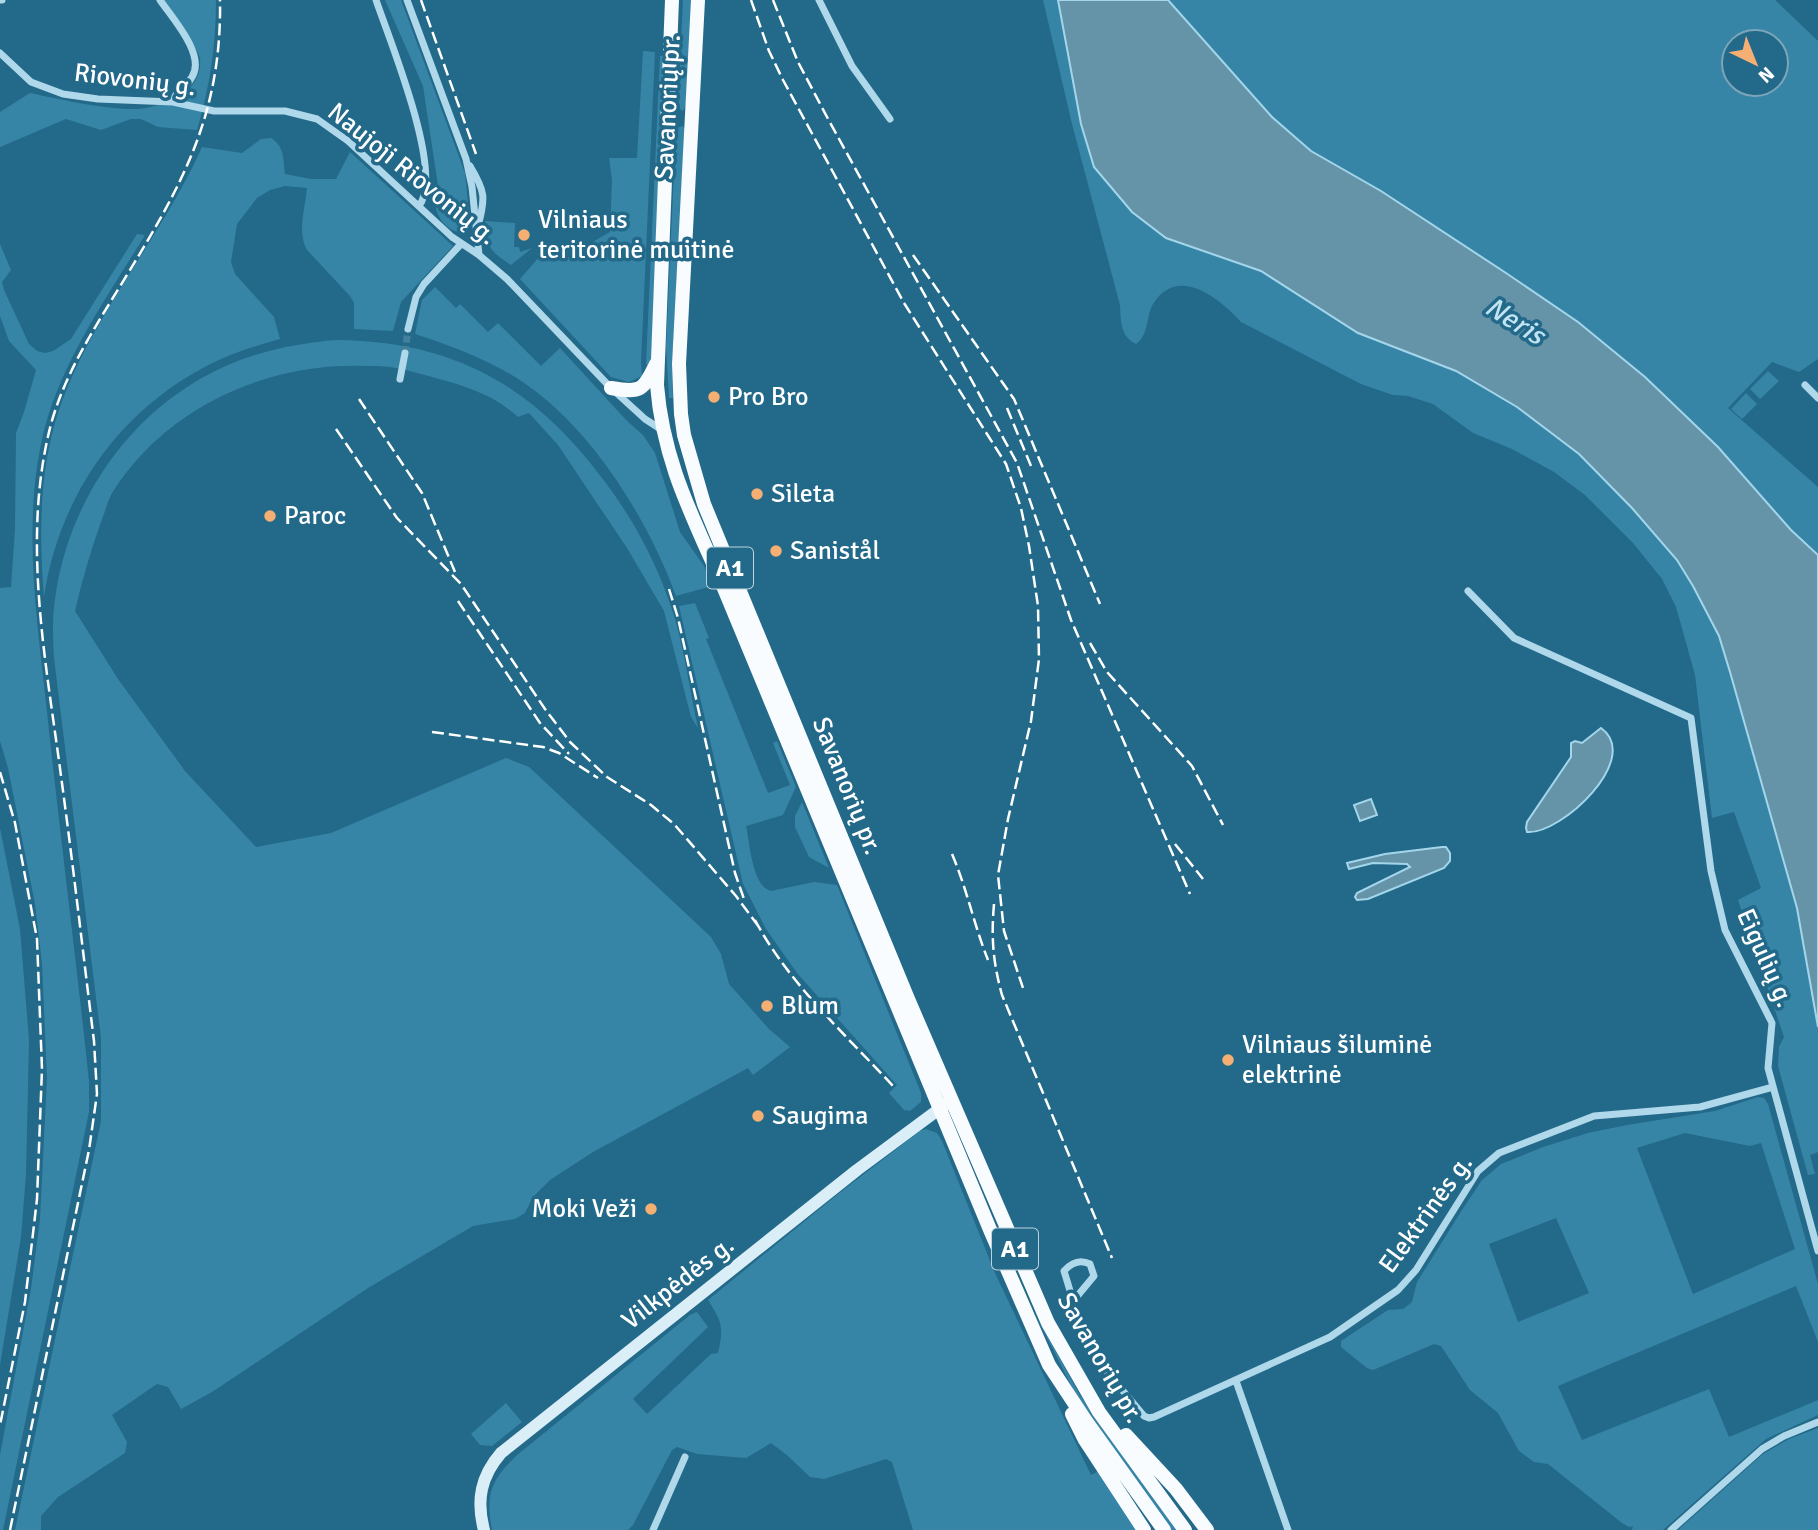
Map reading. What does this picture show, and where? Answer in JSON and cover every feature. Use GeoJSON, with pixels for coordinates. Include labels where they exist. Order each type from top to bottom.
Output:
{"type":"FeatureCollection","features":[{"type":"Feature","properties":{"kind":"highway","name":"Savanorių pr."},"geometry":{"type":"LineString","coordinates":[[672,0],[658,359],[659,401],[663,430],[687,508],[946,1104],[1039,1304],[1068,1361],[1099,1412],[1185,1530]]}},
{"type":"Feature","properties":{"kind":"highway","name":"Savanorių pr."},"geometry":{"type":"LineString","coordinates":[[698,0],[679,364],[684,435],[704,504],[1049,1365],[1164,1530]]}},
{"type":"Feature","properties":{"kind":"highway"},"geometry":{"type":"LineString","coordinates":[[668,125],[680,115],[692,123]]}},
{"type":"Feature","properties":{"kind":"highway"},"geometry":{"type":"LineString","coordinates":[[611,388],[632,391],[640,389],[648,381],[658,359]]}},
{"type":"Feature","properties":{"kind":"highway"},"geometry":{"type":"LineString","coordinates":[[663,430],[684,435]]}},
{"type":"Feature","properties":{"kind":"highway"},"geometry":{"type":"LineString","coordinates":[[1049,1365],[1085,1440],[1144,1530]]}},
{"type":"Feature","properties":{"kind":"highway"},"geometry":{"type":"LineString","coordinates":[[1087,1393],[1176,1489],[1207,1530]]}},
{"type":"Feature","properties":{"kind":"main road","name":"Vilkpėdės g."},"geometry":{"type":"LineString","coordinates":[[484,1530],[480,1506],[481,1488],[489,1468],[501,1453],[857,1170],[946,1104]]}},
{"type":"Feature","properties":{"kind":"street"},"geometry":{"type":"LineString","coordinates":[[160,0],[196,57],[194,74],[190,81],[176,91],[173,102]]}},
{"type":"Feature","properties":{"kind":"street"},"geometry":{"type":"LineString","coordinates":[[376,0],[417,117],[425,195],[419,206]]}},
{"type":"Feature","properties":{"kind":"street"},"geometry":{"type":"LineString","coordinates":[[407,0],[466,159],[483,187],[482,213],[477,230],[479,255]]}},
{"type":"Feature","properties":{"kind":"street"},"geometry":{"type":"LineString","coordinates":[[819,0],[852,66],[890,119]]}},
{"type":"Feature","properties":{"kind":"street","name":"Riovonių g."},"geometry":{"type":"LineString","coordinates":[[0,53],[31,82],[63,94],[98,99],[173,102],[214,111],[236,109]]}},
{"type":"Feature","properties":{"kind":"street","name":"Naujoji Riovonių g."},"geometry":{"type":"LineString","coordinates":[[236,109],[285,111],[317,120],[348,141],[461,244],[479,255],[507,279],[611,388],[645,419],[663,430]]}},
{"type":"Feature","properties":{"kind":"street"},"geometry":{"type":"LineString","coordinates":[[408,328],[416,297],[424,284],[461,244]]}},
{"type":"Feature","properties":{"kind":"street"},"geometry":{"type":"LineString","coordinates":[[400,379],[405,353]]}},
{"type":"Feature","properties":{"kind":"street"},"geometry":{"type":"LineString","coordinates":[[1805,385],[1818,398]]}},
{"type":"Feature","properties":{"kind":"street","name":"Eigulių g."},"geometry":{"type":"LineString","coordinates":[[1468,592],[1514,638],[1691,718],[1711,872],[1725,930],[1772,1023],[1768,1068],[1818,1251]]}},
{"type":"Feature","properties":{"kind":"street","name":"Elektrinės g."},"geometry":{"type":"LineString","coordinates":[[1074,1300],[1094,1276],[1090,1264],[1084,1261],[1074,1263],[1064,1271],[1075,1307],[1102,1366],[1115,1385],[1149,1418],[1330,1337],[1398,1290],[1416,1270],[1478,1171],[1499,1153],[1594,1116],[1700,1107],[1773,1087]]}},
{"type":"Feature","properties":{"kind":"street"},"geometry":{"type":"LineString","coordinates":[[1236,1381],[1288,1530]]}},
{"type":"Feature","properties":{"kind":"street"},"geometry":{"type":"LineString","coordinates":[[1671,1530],[1762,1448],[1818,1422]]}},
{"type":"Feature","properties":{"kind":"street"},"geometry":{"type":"LineString","coordinates":[[653,1530],[685,1457]]}},
{"type":"Feature","properties":{"kind":"shaded area"},"geometry":{"type":"Polygon","coordinates":[[[163,0],[216,0],[211,66],[197,130],[158,127],[141,119],[131,119],[101,130],[66,119],[0,147],[0,112],[30,93],[88,105],[134,109],[165,102],[184,93],[196,79],[200,70],[200,59],[190,39],[163,0]]]}},
{"type":"Feature","properties":{"kind":"shaded area"},"geometry":{"type":"Polygon","coordinates":[[[385,0],[401,0],[465,173],[468,226],[460,232],[450,229],[437,212],[435,201],[440,199],[423,86],[385,0]]]}},
{"type":"Feature","properties":{"kind":"shaded area"},"geometry":{"type":"Polygon","coordinates":[[[683,0],[693,0],[686,105],[683,111],[678,108],[683,0]]]}},
{"type":"Feature","properties":{"kind":"shaded area"},"geometry":{"type":"Polygon","coordinates":[[[1043,0],[1058,0],[1081,124],[1228,258],[1261,271],[1358,333],[1456,371],[1517,407],[1579,454],[1632,508],[1677,560],[1719,636],[1797,908],[1818,1027],[1818,1152],[1810,1155],[1815,1174],[1808,1175],[1778,1066],[1779,1047],[1784,1037],[1738,900],[1761,888],[1734,812],[1712,818],[1695,675],[1676,607],[1662,579],[1633,543],[1585,495],[1554,472],[1512,449],[1473,433],[1433,404],[1361,384],[1241,322],[1222,304],[1198,289],[1174,287],[1163,292],[1153,304],[1140,340],[1136,344],[1131,341],[1122,327],[1120,305],[1072,124],[1043,0]]]}},
{"type":"Feature","properties":{"kind":"shaded area"},"geometry":{"type":"Polygon","coordinates":[[[1168,0],[1775,0],[1818,41],[1818,359],[1799,372],[1772,362],[1728,408],[1818,487],[1818,555],[1791,530],[1718,447],[1645,377],[1578,322],[1381,191],[1311,151],[1272,117],[1168,0]]]}},
{"type":"Feature","properties":{"kind":"shaded area"},"geometry":{"type":"Polygon","coordinates":[[[643,51],[655,52],[642,376],[629,382],[611,377],[520,279],[541,255],[588,258],[589,244],[610,232],[612,180],[609,158],[637,158],[643,51]]]}},
{"type":"Feature","properties":{"kind":"shaded area"},"geometry":{"type":"Polygon","coordinates":[[[664,55],[651,361],[648,366],[660,56],[664,55]]]}},
{"type":"Feature","properties":{"kind":"shaded area"},"geometry":{"type":"Polygon","coordinates":[[[683,126],[685,129],[672,363],[673,398],[669,398],[666,347],[676,128],[683,126]]]}},
{"type":"Feature","properties":{"kind":"shaded area"},"geometry":{"type":"Polygon","coordinates":[[[271,138],[281,149],[285,174],[311,179],[336,179],[350,152],[453,246],[401,302],[393,331],[354,329],[354,303],[350,296],[307,250],[304,243],[302,220],[307,188],[285,186],[270,190],[257,198],[237,224],[231,262],[235,274],[274,317],[280,339],[226,357],[185,379],[153,401],[125,427],[101,456],[64,523],[52,559],[44,597],[41,528],[47,458],[58,413],[88,344],[167,214],[202,147],[242,153],[261,139],[271,138]]]}},
{"type":"Feature","properties":{"kind":"shaded area"},"geometry":{"type":"Polygon","coordinates":[[[485,221],[515,223],[514,247],[519,247],[520,252],[532,248],[511,265],[490,247],[485,221]]]}},
{"type":"Feature","properties":{"kind":"shaded area"},"geometry":{"type":"Polygon","coordinates":[[[137,234],[145,235],[88,328],[53,401],[38,462],[34,498],[32,533],[36,605],[89,1081],[89,1112],[3,1530],[0,1530],[0,1455],[31,1289],[40,1219],[47,1078],[42,963],[35,904],[8,768],[0,741],[0,588],[11,587],[15,529],[16,433],[36,370],[9,341],[0,316],[0,244],[11,270],[2,282],[4,290],[29,344],[37,351],[45,353],[71,339],[137,234]]]}},
{"type":"Feature","properties":{"kind":"shaded area"},"geometry":{"type":"Polygon","coordinates":[[[435,287],[456,308],[460,304],[488,332],[498,323],[541,366],[560,348],[643,435],[655,453],[680,532],[704,566],[712,586],[676,596],[650,538],[616,480],[575,427],[551,404],[501,369],[415,334],[422,300],[435,287]]]}},
{"type":"Feature","properties":{"kind":"shaded area"},"geometry":{"type":"Polygon","coordinates":[[[336,340],[379,342],[418,349],[455,360],[489,376],[521,396],[550,420],[578,449],[627,514],[662,582],[679,632],[698,728],[691,717],[664,611],[627,548],[558,445],[529,413],[518,417],[499,402],[467,388],[384,366],[329,367],[292,372],[223,395],[191,413],[162,435],[136,461],[109,500],[90,554],[75,611],[118,679],[185,771],[256,847],[331,833],[506,758],[529,767],[711,937],[721,954],[729,984],[769,1029],[790,1047],[753,1075],[748,1068],[593,1152],[550,1180],[533,1197],[525,1213],[515,1219],[473,1226],[368,1288],[212,1392],[181,1409],[168,1387],[157,1384],[112,1415],[127,1442],[125,1453],[58,1497],[41,1516],[41,1530],[15,1530],[101,1121],[101,1038],[54,658],[54,606],[64,557],[78,517],[98,480],[122,445],[151,415],[185,389],[222,368],[262,353],[336,340]]]}},
{"type":"Feature","properties":{"kind":"shaded area"},"geometry":{"type":"Polygon","coordinates":[[[1768,371],[1779,381],[1760,399],[1750,389],[1768,371]]]}},
{"type":"Feature","properties":{"kind":"shaded area"},"geometry":{"type":"Polygon","coordinates":[[[1746,393],[1757,404],[1742,419],[1731,409],[1746,393]]]}},
{"type":"Feature","properties":{"kind":"shaded area"},"geometry":{"type":"Polygon","coordinates":[[[695,603],[709,638],[706,639],[768,793],[790,785],[773,743],[777,741],[796,787],[783,815],[746,826],[756,873],[765,888],[771,891],[814,882],[837,885],[921,1093],[921,1102],[910,1111],[904,1110],[889,1093],[897,1085],[797,973],[766,929],[743,884],[679,606],[695,603]]]}},
{"type":"Feature","properties":{"kind":"shaded area"},"geometry":{"type":"Polygon","coordinates":[[[802,802],[829,868],[809,857],[795,827],[795,816],[802,802]]]}},
{"type":"Feature","properties":{"kind":"shaded area"},"geometry":{"type":"Polygon","coordinates":[[[0,828],[20,929],[29,1040],[26,1174],[21,1237],[0,1365],[0,828]]]}},
{"type":"Feature","properties":{"kind":"shaded area"},"geometry":{"type":"Polygon","coordinates":[[[1758,1097],[1764,1098],[1768,1104],[1818,1284],[1818,1342],[1796,1286],[1558,1386],[1582,1440],[1709,1389],[1729,1437],[1818,1400],[1818,1415],[1766,1439],[1663,1530],[1632,1530],[1633,1526],[1622,1523],[1548,1464],[1534,1462],[1519,1451],[1498,1413],[1470,1390],[1441,1346],[1434,1344],[1373,1370],[1341,1347],[1341,1341],[1388,1310],[1403,1309],[1412,1302],[1417,1282],[1462,1210],[1482,1180],[1501,1164],[1588,1133],[1715,1111],[1758,1097]],[[1685,1133],[1637,1148],[1693,1294],[1795,1249],[1761,1143],[1750,1146],[1685,1133]],[[1556,1218],[1489,1244],[1518,1322],[1589,1293],[1556,1218]]]}},
{"type":"Feature","properties":{"kind":"shaded area"},"geometry":{"type":"Polygon","coordinates":[[[926,1129],[937,1133],[942,1141],[995,1273],[1091,1475],[1099,1471],[1137,1530],[913,1530],[892,1462],[886,1459],[824,1479],[810,1477],[771,1443],[746,1458],[697,1454],[677,1447],[672,1450],[628,1530],[492,1530],[489,1507],[492,1488],[501,1472],[517,1455],[697,1312],[708,1327],[633,1399],[647,1414],[711,1354],[718,1353],[720,1325],[708,1300],[838,1194],[926,1129]]]}},
{"type":"Feature","properties":{"kind":"shaded area"},"geometry":{"type":"Polygon","coordinates":[[[1036,1316],[1080,1395],[1178,1530],[1170,1530],[1074,1391],[1036,1316]]]}},
{"type":"Feature","properties":{"kind":"shaded area"},"geometry":{"type":"Polygon","coordinates":[[[506,1403],[522,1422],[492,1446],[480,1445],[471,1434],[506,1403]]]}},
{"type":"Feature","properties":{"kind":"shaded area"},"geometry":{"type":"Polygon","coordinates":[[[1818,1428],[1818,1530],[1678,1530],[1763,1454],[1789,1439],[1818,1428]]]}},
{"type":"Feature","properties":{"kind":"water","name":"Neris"},"geometry":{"type":"Polygon","coordinates":[[[1058,0],[1168,0],[1272,117],[1311,151],[1381,191],[1506,273],[1578,322],[1645,377],[1718,447],[1791,530],[1818,555],[1818,1027],[1797,908],[1730,672],[1719,636],[1677,560],[1632,508],[1579,454],[1517,407],[1456,371],[1358,333],[1261,271],[1166,238],[1132,212],[1094,167],[1081,124],[1058,0]]]}},
{"type":"Feature","properties":{"kind":"water"},"geometry":{"type":"Polygon","coordinates":[[[1601,728],[1611,741],[1612,757],[1605,775],[1576,808],[1559,821],[1542,830],[1527,832],[1527,822],[1571,757],[1571,743],[1582,743],[1601,728]]]}},
{"type":"Feature","properties":{"kind":"water"},"geometry":{"type":"Polygon","coordinates":[[[1371,799],[1377,815],[1360,821],[1354,805],[1371,799]]]}},
{"type":"Feature","properties":{"kind":"water"},"geometry":{"type":"Polygon","coordinates":[[[1446,847],[1450,853],[1450,861],[1444,868],[1368,899],[1357,900],[1355,897],[1357,893],[1410,867],[1407,864],[1373,863],[1349,869],[1347,863],[1385,854],[1446,847]]]}},
{"type":"Feature","properties":{"kind":"tunnel"},"geometry":{"type":"LineString","coordinates":[[405,353],[408,329]]}},
{"type":"Feature","properties":{"kind":"railway"},"geometry":{"type":"LineString","coordinates":[[10,1530],[89,1150],[97,1094],[94,1041],[39,600],[38,511],[42,467],[51,424],[72,371],[89,337],[160,218],[193,152],[214,81],[219,43],[220,0]]}},
{"type":"Feature","properties":{"kind":"railway"},"geometry":{"type":"LineString","coordinates":[[421,0],[476,154]]}},
{"type":"Feature","properties":{"kind":"railway"},"geometry":{"type":"LineString","coordinates":[[751,0],[769,51],[783,80],[904,303],[1006,464],[1021,508],[1038,606],[1039,659],[1031,721],[998,875],[1004,931],[1023,988]]}},
{"type":"Feature","properties":{"kind":"railway"},"geometry":{"type":"LineString","coordinates":[[773,0],[798,62],[1017,463],[1071,620],[1190,894]]}},
{"type":"Feature","properties":{"kind":"railway"},"geometry":{"type":"LineString","coordinates":[[913,255],[1014,399],[1100,604]]}},
{"type":"Feature","properties":{"kind":"railway"},"geometry":{"type":"LineString","coordinates":[[359,399],[422,493],[455,572]]}},
{"type":"Feature","properties":{"kind":"railway"},"geometry":{"type":"LineString","coordinates":[[1007,408],[1031,466]]}},
{"type":"Feature","properties":{"kind":"railway"},"geometry":{"type":"LineString","coordinates":[[336,429],[397,518],[461,584],[570,742],[607,777],[651,805],[674,824],[759,927]]}},
{"type":"Feature","properties":{"kind":"railway"},"geometry":{"type":"LineString","coordinates":[[669,589],[678,618],[735,873],[744,899]]}},
{"type":"Feature","properties":{"kind":"railway"},"geometry":{"type":"LineString","coordinates":[[458,601],[540,723],[569,754]]}},
{"type":"Feature","properties":{"kind":"railway"},"geometry":{"type":"LineString","coordinates":[[1090,643],[1107,672],[1192,766],[1223,825]]}},
{"type":"Feature","properties":{"kind":"railway"},"geometry":{"type":"LineString","coordinates":[[432,732],[543,747],[559,753],[598,778]]}},
{"type":"Feature","properties":{"kind":"railway"},"geometry":{"type":"LineString","coordinates":[[0,772],[15,823],[37,939],[42,1069],[37,1199],[25,1302],[0,1425]]}},
{"type":"Feature","properties":{"kind":"railway"},"geometry":{"type":"LineString","coordinates":[[1175,844],[1203,879]]}},
{"type":"Feature","properties":{"kind":"railway"},"geometry":{"type":"LineString","coordinates":[[952,854],[988,960]]}},
{"type":"Feature","properties":{"kind":"railway"},"geometry":{"type":"LineString","coordinates":[[994,904],[994,950],[1002,995],[1112,1258]]}},
{"type":"Feature","properties":{"kind":"railway"},"geometry":{"type":"LineString","coordinates":[[755,920],[784,966],[801,987],[894,1087]]}},
{"type":"Feature","properties":{"kind":"place","name":"Vilniaus teritorinė muitinė"},"geometry":{"type":"Point","coordinates":[524,235]}},
{"type":"Feature","properties":{"kind":"place","name":"Pro Bro"},"geometry":{"type":"Point","coordinates":[714,397]}},
{"type":"Feature","properties":{"kind":"place","name":"Sileta"},"geometry":{"type":"Point","coordinates":[757,494]}},
{"type":"Feature","properties":{"kind":"place","name":"Paroc"},"geometry":{"type":"Point","coordinates":[270,516]}},
{"type":"Feature","properties":{"kind":"place","name":"Sanistål"},"geometry":{"type":"Point","coordinates":[776,551]}},
{"type":"Feature","properties":{"kind":"place","name":"Blum"},"geometry":{"type":"Point","coordinates":[767,1006]}},
{"type":"Feature","properties":{"kind":"place","name":"Vilniaus šiluminė elektrinė"},"geometry":{"type":"Point","coordinates":[1228,1060]}},
{"type":"Feature","properties":{"kind":"place","name":"Saugima"},"geometry":{"type":"Point","coordinates":[758,1116]}},
{"type":"Feature","properties":{"kind":"place","name":"Moki Veži"},"geometry":{"type":"Point","coordinates":[651,1209]}}]}
